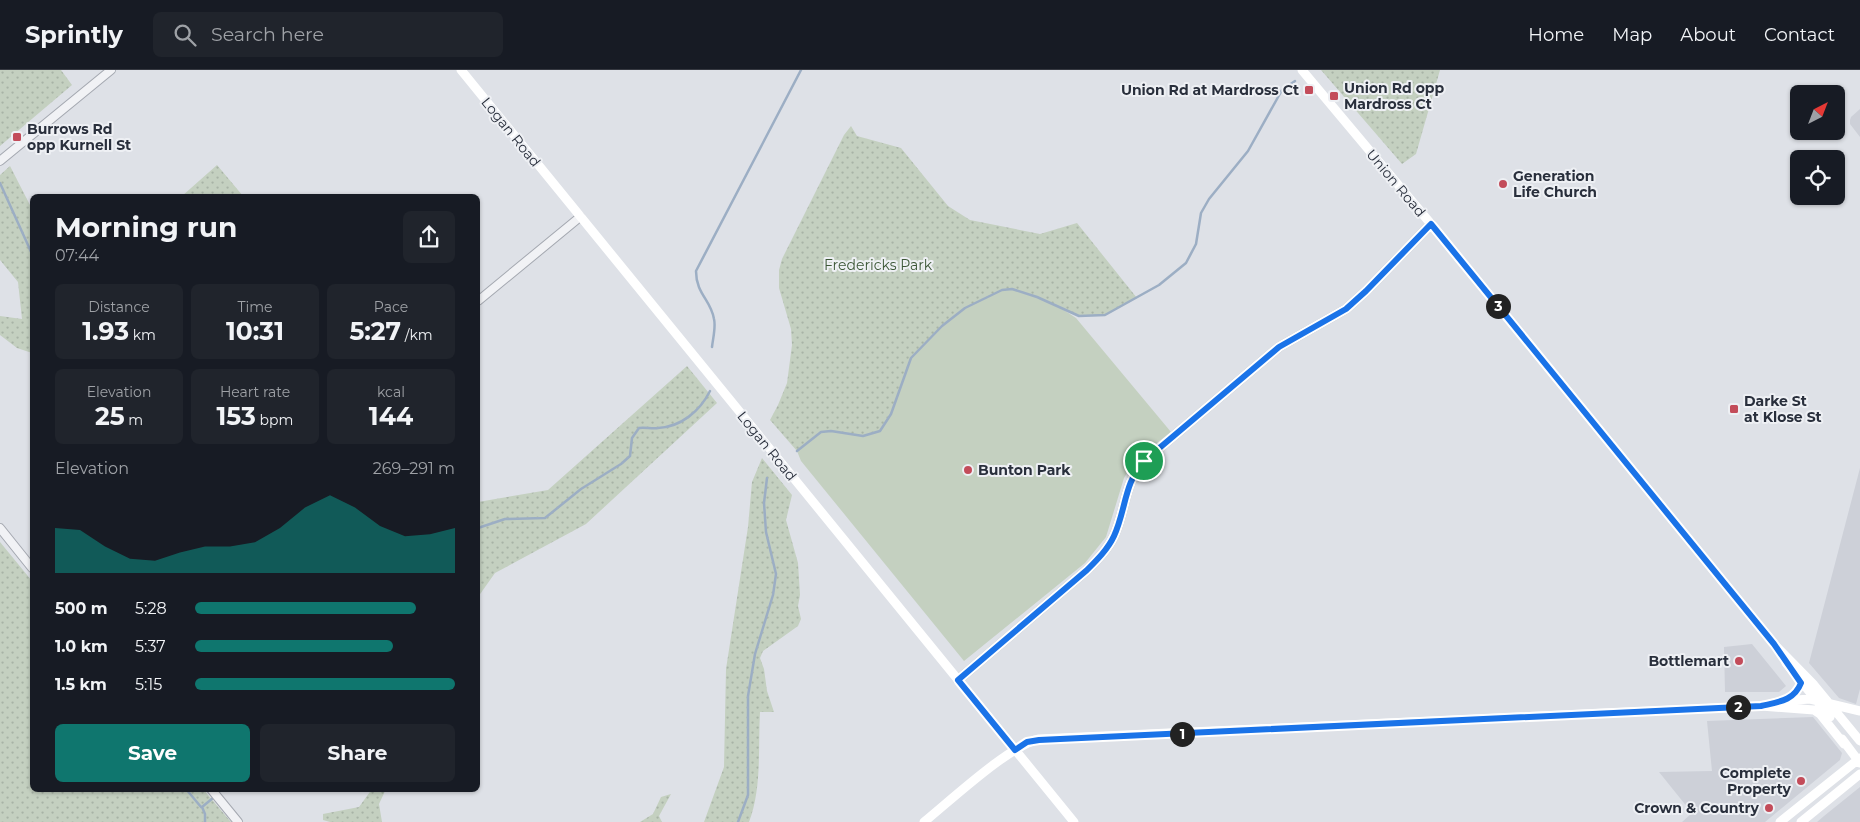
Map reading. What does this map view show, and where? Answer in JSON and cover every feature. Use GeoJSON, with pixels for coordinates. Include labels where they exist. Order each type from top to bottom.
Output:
{"type":"FeatureCollection","features":[{"type":"Feature","properties":{"kind":"main road","name":"Logan Road"},"geometry":{"type":"LineString","coordinates":[[461,70],[1074,822]]}},
{"type":"Feature","properties":{"kind":"main road","name":"Union Road"},"geometry":{"type":"LineString","coordinates":[[1302,70],[1431,224],[1774,644],[1801,683],[1835,724],[1844,744],[1859,760]]}},
{"type":"Feature","properties":{"kind":"main road","name":"Union Road"},"geometry":{"type":"LineString","coordinates":[[1774,644],[1809,680],[1860,741]]}},
{"type":"Feature","properties":{"kind":"main road"},"geometry":{"type":"LineString","coordinates":[[1783,701],[1793,696],[1801,683]]}},
{"type":"Feature","properties":{"kind":"main road"},"geometry":{"type":"LineString","coordinates":[[1761,706],[1783,701],[1816,700],[1860,712]]}},
{"type":"Feature","properties":{"kind":"main road"},"geometry":{"type":"LineString","coordinates":[[924,822],[1003,758],[1027,742],[1039,740],[1761,706],[1814,710],[1844,744]]}},
{"type":"Feature","properties":{"kind":"main road"},"geometry":{"type":"LineString","coordinates":[[1780,822],[1859,760]]}},
{"type":"Feature","properties":{"kind":"main road"},"geometry":{"type":"LineString","coordinates":[[1801,822],[1860,774]]}},
{"type":"Feature","properties":{"kind":"street"},"geometry":{"type":"LineString","coordinates":[[0,160],[111,70]]}},
{"type":"Feature","properties":{"kind":"street"},"geometry":{"type":"LineString","coordinates":[[480,299],[580,217]]}},
{"type":"Feature","properties":{"kind":"street"},"geometry":{"type":"LineString","coordinates":[[958,680],[1087,570],[1103,553],[1114,538],[1130,482],[1136,470],[1144,461],[1279,347],[1346,309],[1431,224]]}},
{"type":"Feature","properties":{"kind":"street"},"geometry":{"type":"LineString","coordinates":[[0,528],[30,566]]}},
{"type":"Feature","properties":{"kind":"street"},"geometry":{"type":"LineString","coordinates":[[214,792],[238,822]]}},
{"type":"Feature","properties":{"kind":"shaded area"},"geometry":{"type":"Polygon","coordinates":[[[1860,109],[1860,137],[1850,124],[1850,120],[1860,109]]]}},
{"type":"Feature","properties":{"kind":"shaded area"},"geometry":{"type":"Polygon","coordinates":[[[1860,468],[1860,689],[1856,704],[1839,698],[1809,663],[1860,468]]]}},
{"type":"Feature","properties":{"kind":"shaded area"},"geometry":{"type":"Polygon","coordinates":[[[1752,644],[1786,686],[1779,692],[1725,692],[1724,647],[1752,644]]]}},
{"type":"Feature","properties":{"kind":"shaded area"},"geometry":{"type":"Polygon","coordinates":[[[1813,717],[1842,753],[1840,760],[1765,822],[1682,822],[1692,813],[1659,772],[1712,771],[1707,721],[1813,717]]]}},
{"type":"Feature","properties":{"kind":"shaded area"},"geometry":{"type":"Polygon","coordinates":[[[1860,787],[1860,822],[1817,822],[1824,816],[1860,787]]]}},
{"type":"Feature","properties":{"kind":"green space"},"geometry":{"type":"Polygon","coordinates":[[[0,70],[61,70],[72,85],[0,146],[0,70]]]}},
{"type":"Feature","properties":{"kind":"green space"},"geometry":{"type":"Polygon","coordinates":[[[1321,70],[1440,70],[1416,154],[1402,164],[1321,70]]]}},
{"type":"Feature","properties":{"kind":"green space","name":"Fredericks Park"},"geometry":{"type":"Polygon","coordinates":[[[851,126],[857,136],[901,148],[948,206],[970,220],[1040,234],[1077,223],[1137,298],[1105,315],[1079,316],[1037,297],[1012,289],[1002,290],[965,308],[942,326],[911,358],[891,414],[880,431],[863,436],[831,431],[822,432],[797,451],[770,420],[787,383],[792,345],[791,329],[779,288],[779,270],[782,259],[844,135],[851,126]]]}},
{"type":"Feature","properties":{"kind":"green space"},"geometry":{"type":"Polygon","coordinates":[[[217,165],[241,194],[184,194],[217,165]]]}},
{"type":"Feature","properties":{"kind":"green space"},"geometry":{"type":"Polygon","coordinates":[[[10,166],[30,205],[30,352],[17,348],[0,335],[0,316],[22,319],[18,282],[0,260],[0,175],[10,166]]]}},
{"type":"Feature","properties":{"kind":"green space","name":"Bunton Park"},"geometry":{"type":"Polygon","coordinates":[[[1012,289],[1045,301],[1076,318],[1171,432],[1134,461],[1124,478],[1106,537],[1085,563],[964,661],[801,461],[797,451],[821,432],[831,431],[863,436],[880,431],[891,414],[911,358],[942,326],[965,308],[1002,290],[1012,289]]]}},
{"type":"Feature","properties":{"kind":"green space"},"geometry":{"type":"Polygon","coordinates":[[[687,366],[717,403],[586,524],[495,573],[480,594],[480,502],[548,490],[687,366]]]}},
{"type":"Feature","properties":{"kind":"green space"},"geometry":{"type":"Polygon","coordinates":[[[762,458],[792,495],[786,520],[798,563],[800,595],[798,606],[801,619],[798,626],[763,651],[760,658],[764,669],[767,691],[774,712],[760,712],[758,782],[749,822],[704,822],[724,767],[726,669],[748,527],[752,482],[762,458]]]}},
{"type":"Feature","properties":{"kind":"green space"},"geometry":{"type":"Polygon","coordinates":[[[0,542],[30,579],[30,792],[206,792],[231,822],[0,822],[0,542]]]}},
{"type":"Feature","properties":{"kind":"green space"},"geometry":{"type":"Polygon","coordinates":[[[370,792],[385,792],[379,804],[382,822],[330,822],[323,820],[323,814],[359,807],[370,792]]]}},
{"type":"Feature","properties":{"kind":"green space"},"geometry":{"type":"Polygon","coordinates":[[[671,794],[659,816],[662,822],[640,822],[653,814],[661,797],[671,794]]]}},
{"type":"Feature","properties":{"kind":"waterway"},"geometry":{"type":"LineString","coordinates":[[712,347],[715,329],[714,319],[710,307],[698,286],[696,271],[801,70]]}},
{"type":"Feature","properties":{"kind":"waterway"},"geometry":{"type":"LineString","coordinates":[[797,451],[821,432],[831,431],[863,436],[880,431],[891,414],[911,358],[942,326],[965,308],[1002,290],[1012,289],[1037,297],[1079,316],[1105,315],[1159,285],[1186,263],[1196,244],[1201,213],[1209,199],[1248,151],[1282,90],[1295,81]]}},
{"type":"Feature","properties":{"kind":"waterway"},"geometry":{"type":"LineString","coordinates":[[0,183],[30,250]]}},
{"type":"Feature","properties":{"kind":"waterway"},"geometry":{"type":"LineString","coordinates":[[480,527],[505,519],[545,518],[581,489],[621,464],[630,456],[632,438],[639,428],[666,427],[682,421],[701,405],[710,391]]}},
{"type":"Feature","properties":{"kind":"waterway"},"geometry":{"type":"LineString","coordinates":[[738,822],[748,795],[748,696],[755,654],[773,595],[776,574],[766,532],[764,503],[767,478]]}},
{"type":"Feature","properties":{"kind":"waterway"},"geometry":{"type":"LineString","coordinates":[[188,792],[201,807]]}},
{"type":"Feature","properties":{"kind":"waterway"},"geometry":{"type":"LineString","coordinates":[[205,822],[205,814],[202,807],[213,798]]}},
{"type":"Feature","properties":{"kind":"place","name":"Union Rd at Mardross Ct"},"geometry":{"type":"Point","coordinates":[1309,90]}},
{"type":"Feature","properties":{"kind":"place","name":"Union Rd opp Mardross Ct"},"geometry":{"type":"Point","coordinates":[1334,96]}},
{"type":"Feature","properties":{"kind":"place","name":"Burrows Rd opp Kurnell St"},"geometry":{"type":"Point","coordinates":[17,137]}},
{"type":"Feature","properties":{"kind":"place","name":"Generation Life Church"},"geometry":{"type":"Point","coordinates":[1503,184]}},
{"type":"Feature","properties":{"kind":"place","name":"Darke St at Klose St"},"geometry":{"type":"Point","coordinates":[1734,409]}},
{"type":"Feature","properties":{"kind":"place","name":"Bunton Park"},"geometry":{"type":"Point","coordinates":[968,470]}},
{"type":"Feature","properties":{"kind":"place","name":"Bottlemart"},"geometry":{"type":"Point","coordinates":[1739,661]}},
{"type":"Feature","properties":{"kind":"place","name":"Complete Property"},"geometry":{"type":"Point","coordinates":[1801,781]}},
{"type":"Feature","properties":{"kind":"place","name":"Crown & Country"},"geometry":{"type":"Point","coordinates":[1769,808]}},
{"type":"Feature","properties":{"kind":"route"},"geometry":{"type":"LineString","coordinates":[[1431,224],[1774,644],[1801,683],[1793,696],[1788,699],[1761,706],[1039,740],[1027,742],[1015,750],[958,680],[1087,570],[1103,553],[1114,538],[1130,482],[1136,470],[1144,461],[1279,347],[1346,309],[1431,224]]}}]}
